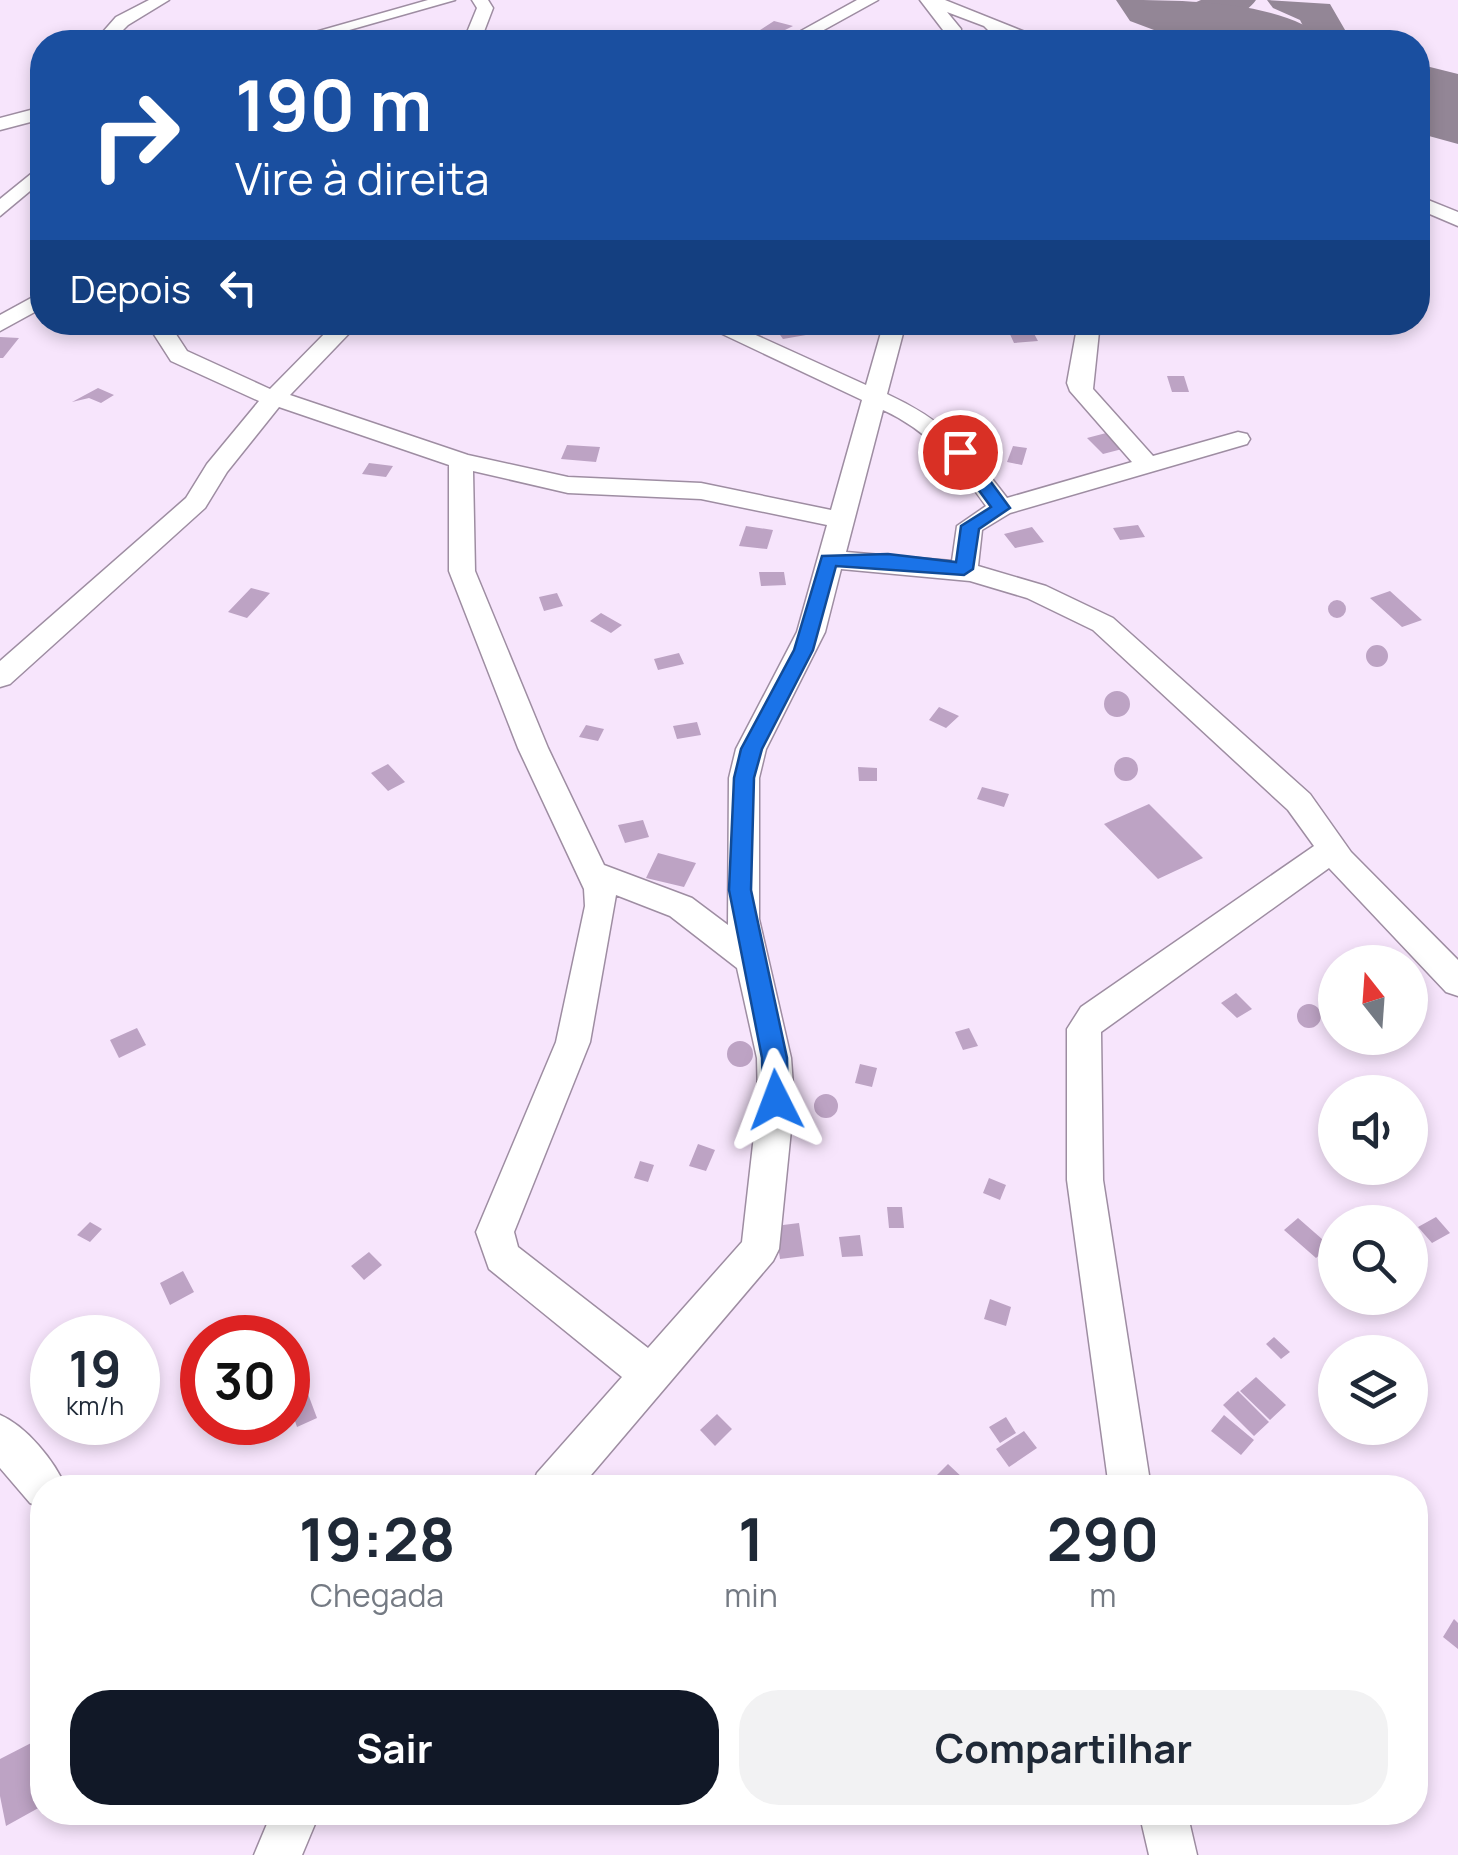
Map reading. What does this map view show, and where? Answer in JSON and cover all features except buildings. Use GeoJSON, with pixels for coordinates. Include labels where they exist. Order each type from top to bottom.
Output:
{"type":"FeatureCollection","features":[{"type":"Feature","properties":{"kind":"street"},"geometry":{"type":"LineString","coordinates":[[113,30],[122,21],[161,0]]}},
{"type":"Feature","properties":{"kind":"street"},"geometry":{"type":"LineString","coordinates":[[334,30],[447,0]]}},
{"type":"Feature","properties":{"kind":"street"},"geometry":{"type":"LineString","coordinates":[[813,30],[870,0]]}},
{"type":"Feature","properties":{"kind":"street"},"geometry":{"type":"LineString","coordinates":[[928,0],[1010,30]]}},
{"type":"Feature","properties":{"kind":"street"},"geometry":{"type":"LineString","coordinates":[[928,0],[952,30]]}},
{"type":"Feature","properties":{"kind":"street"},"geometry":{"type":"LineString","coordinates":[[477,30],[485,3]]}},
{"type":"Feature","properties":{"kind":"street"},"geometry":{"type":"LineString","coordinates":[[990,22],[998,30]]}},
{"type":"Feature","properties":{"kind":"street"},"geometry":{"type":"LineString","coordinates":[[0,124],[30,115]]}},
{"type":"Feature","properties":{"kind":"street"},"geometry":{"type":"LineString","coordinates":[[0,210],[30,182]]}},
{"type":"Feature","properties":{"kind":"street"},"geometry":{"type":"LineString","coordinates":[[1430,207],[1458,220]]}},
{"type":"Feature","properties":{"kind":"street"},"geometry":{"type":"LineString","coordinates":[[0,324],[30,306]]}},
{"type":"Feature","properties":{"kind":"street"},"geometry":{"type":"LineString","coordinates":[[165,335],[179,356],[273,400],[461,461],[568,486],[701,491],[842,520]]}},
{"type":"Feature","properties":{"kind":"street"},"geometry":{"type":"LineString","coordinates":[[0,677],[196,504],[216,468],[273,400],[337,335]]}},
{"type":"Feature","properties":{"kind":"street"},"geometry":{"type":"LineString","coordinates":[[738,335],[874,394],[942,434],[1001,508]]}},
{"type":"Feature","properties":{"kind":"street"},"geometry":{"type":"LineString","coordinates":[[564,1475],[760,1250],[776,1100],[774,1058],[740,890],[744,778],[752,749],[804,650],[891,335]]}},
{"type":"Feature","properties":{"kind":"street"},"geometry":{"type":"LineString","coordinates":[[1087,335],[1079,383],[1149,466]]}},
{"type":"Feature","properties":{"kind":"street"},"geometry":{"type":"LineString","coordinates":[[964,569],[970,526],[1001,508],[1238,440]]}},
{"type":"Feature","properties":{"kind":"street"},"geometry":{"type":"LineString","coordinates":[[461,461],[462,571],[534,748],[600,889],[601,906],[573,1042],[496,1232],[495,1245],[502,1257],[652,1376]]}},
{"type":"Feature","properties":{"kind":"street"},"geometry":{"type":"LineString","coordinates":[[828,560],[888,560],[964,569],[1074,608],[1104,624],[1299,802],[1333,850],[1458,982]]}},
{"type":"Feature","properties":{"kind":"street"},"geometry":{"type":"LineString","coordinates":[[1128,1475],[1085,1180],[1084,1029],[1092,1017],[1333,850]]}},
{"type":"Feature","properties":{"kind":"street"},"geometry":{"type":"LineString","coordinates":[[590,872],[681,908],[753,962]]}},
{"type":"Feature","properties":{"kind":"street"},"geometry":{"type":"LineString","coordinates":[[5,1453],[30,1475]]}},
{"type":"Feature","properties":{"kind":"street"},"geometry":{"type":"LineString","coordinates":[[278,1855],[291,1825]]}},
{"type":"Feature","properties":{"kind":"street"},"geometry":{"type":"LineString","coordinates":[[1166,1825],[1173,1855]]}},
{"type":"Feature","properties":{"kind":"taxiway"},"geometry":{"type":"LineString","coordinates":[[1201,14],[1236,0]]}},
{"type":"Feature","properties":{"kind":"taxiway"},"geometry":{"type":"LineString","coordinates":[[1287,0],[1316,12],[1325,30]]}},
{"type":"Feature","properties":{"kind":"runway"},"geometry":{"type":"LineString","coordinates":[[1165,0],[1245,30]]}},
{"type":"Feature","properties":{"kind":"runway"},"geometry":{"type":"LineString","coordinates":[[1430,100],[1458,111]]}},
{"type":"Feature","properties":{"kind":"route"},"geometry":{"type":"LineString","coordinates":[[776,1100],[774,1058],[740,890],[744,778],[752,749],[804,650],[828,560],[888,560],[964,569],[970,526],[1001,508],[960,452]]}}]}
